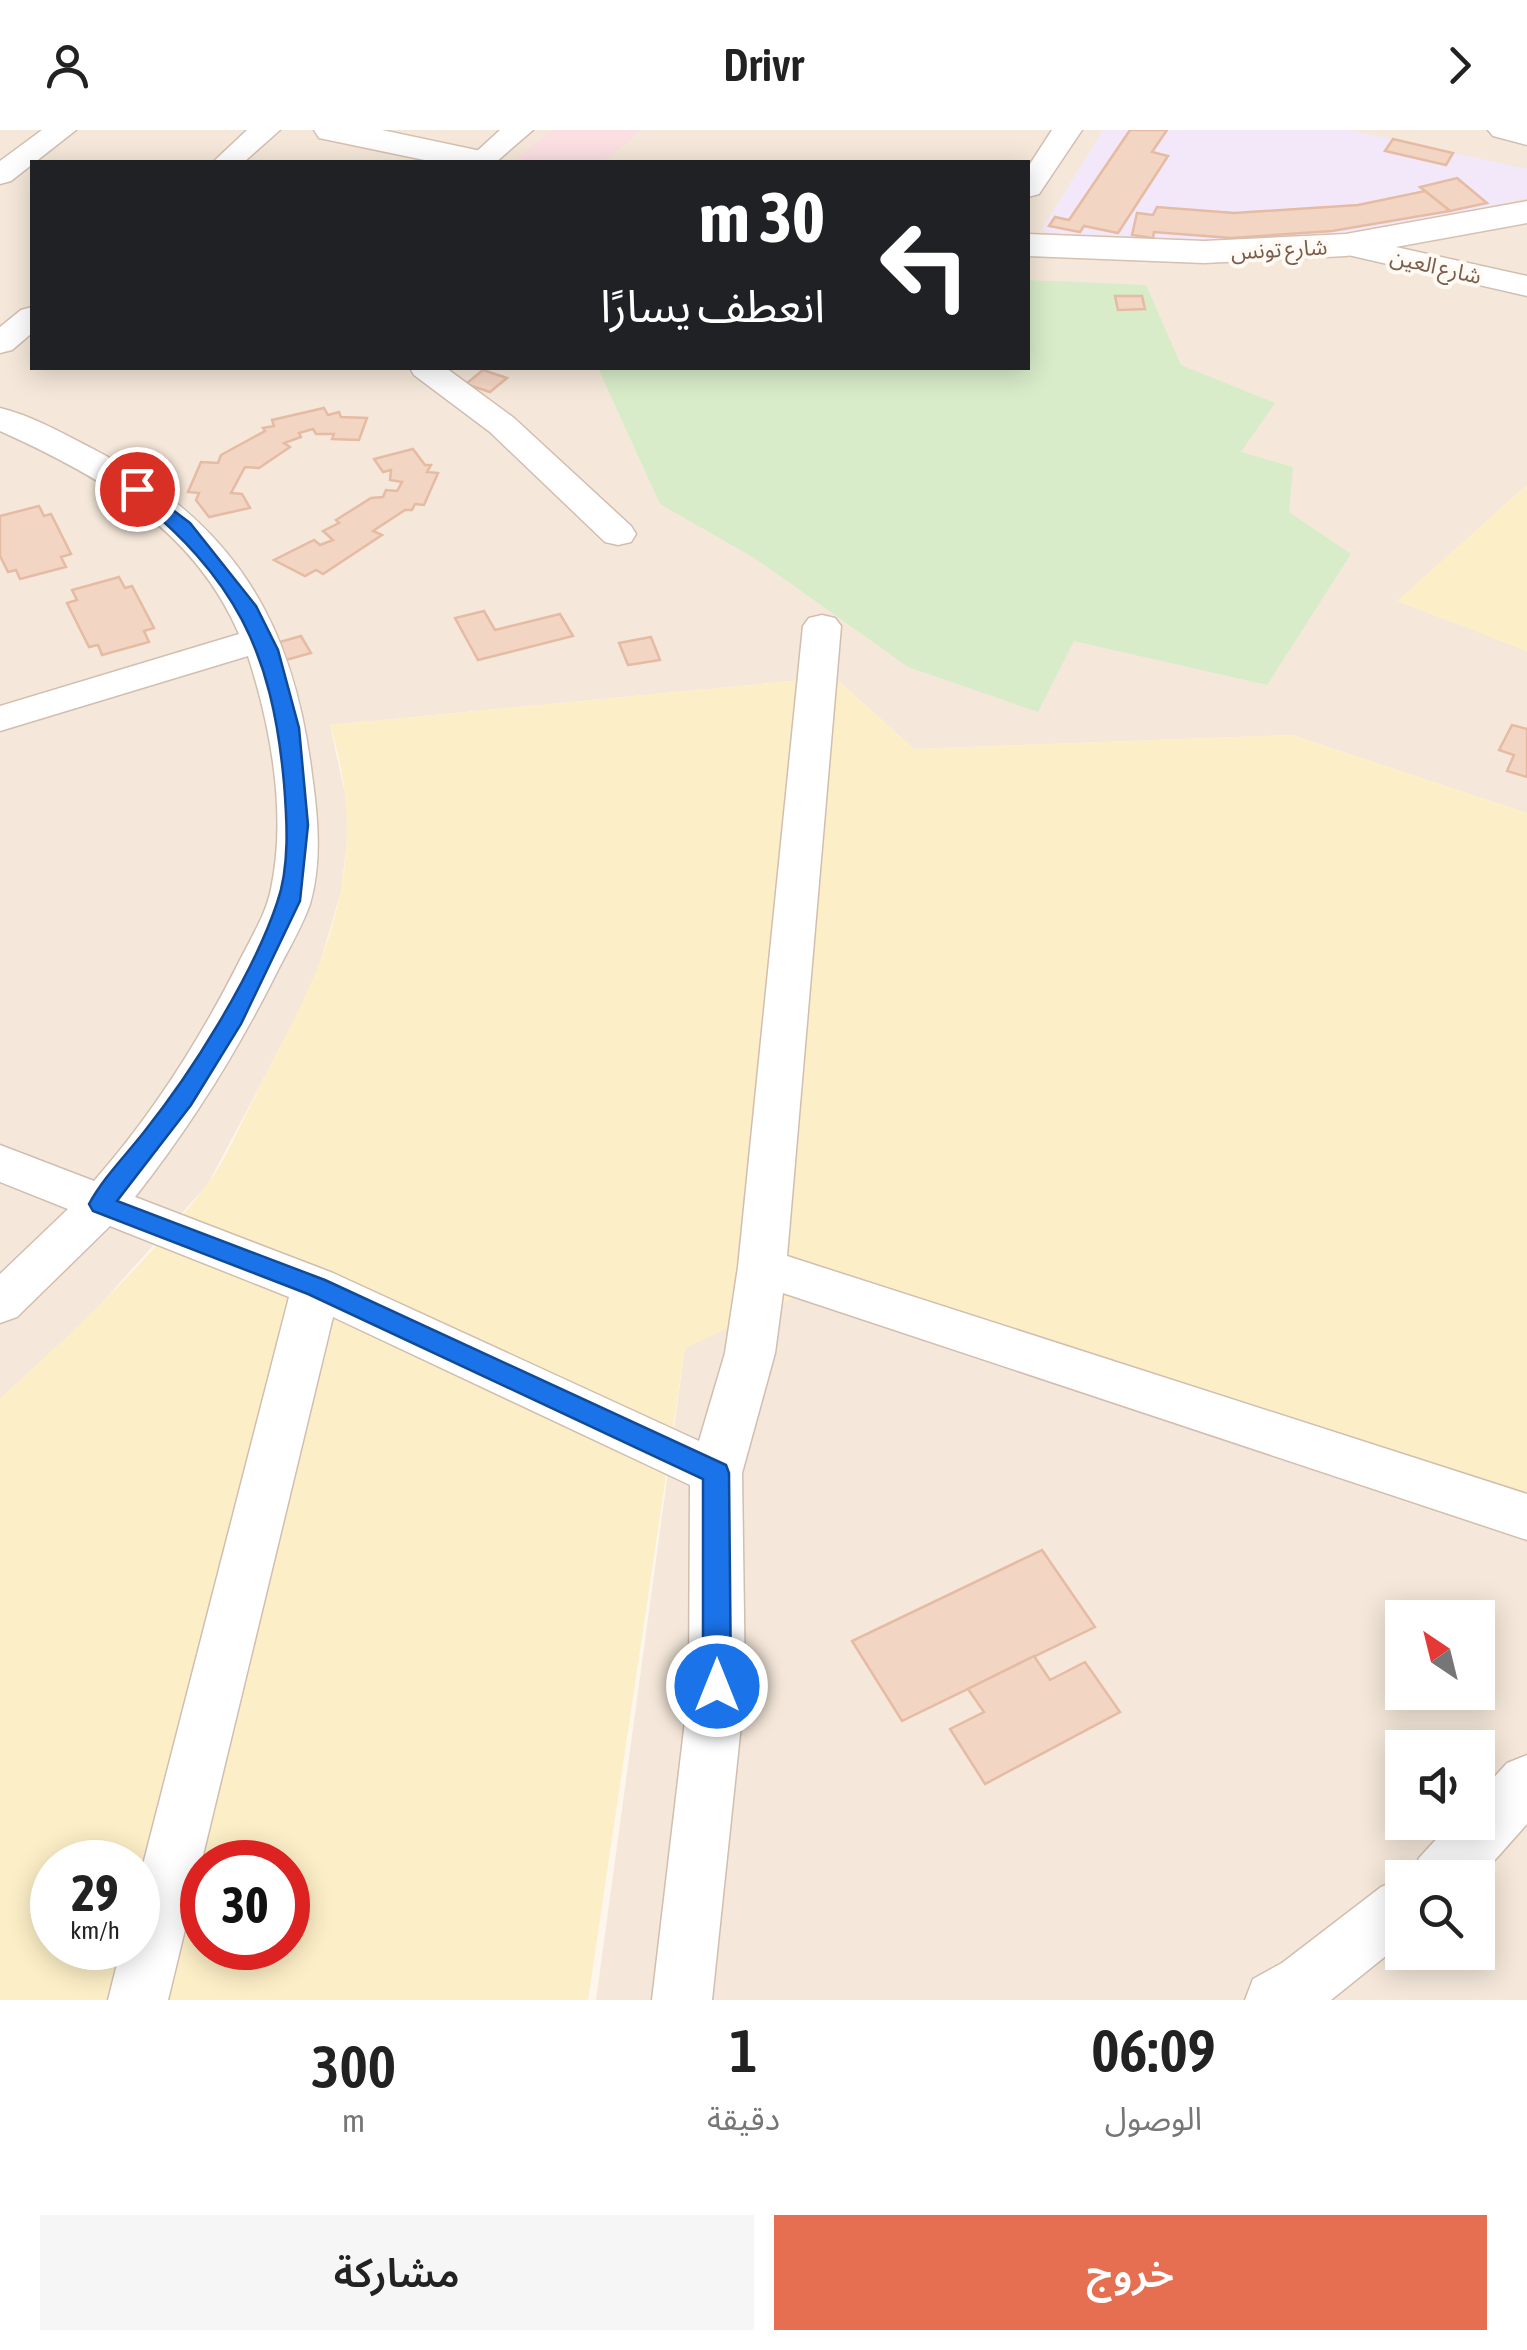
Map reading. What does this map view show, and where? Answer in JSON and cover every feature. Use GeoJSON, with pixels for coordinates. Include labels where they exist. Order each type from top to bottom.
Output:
{"type":"FeatureCollection","features":[{"type":"Feature","properties":{"kind":"street"},"geometry":{"type":"LineString","coordinates":[[0,175],[60,130]]}},
{"type":"Feature","properties":{"kind":"street"},"geometry":{"type":"LineString","coordinates":[[229,160],[265,130]]}},
{"type":"Feature","properties":{"kind":"street"},"geometry":{"type":"LineString","coordinates":[[332,130],[471,160]]}},
{"type":"Feature","properties":{"kind":"street"},"geometry":{"type":"LineString","coordinates":[[482,160],[518,130]]}},
{"type":"Feature","properties":{"kind":"street"},"geometry":{"type":"LineString","coordinates":[[1030,185],[1068,130]]}},
{"type":"Feature","properties":{"kind":"street"},"geometry":{"type":"LineString","coordinates":[[1503,130],[1527,136]]}},
{"type":"Feature","properties":{"kind":"street","name":"شارع تونس"},"geometry":{"type":"LineString","coordinates":[[1030,245],[1204,252],[1346,246],[1527,212]]}},
{"type":"Feature","properties":{"kind":"street","name":"شارع العين"},"geometry":{"type":"LineString","coordinates":[[1346,246],[1527,286]]}},
{"type":"Feature","properties":{"kind":"street"},"geometry":{"type":"LineString","coordinates":[[0,344],[30,320]]}},
{"type":"Feature","properties":{"kind":"street"},"geometry":{"type":"LineString","coordinates":[[429,370],[502,426],[618,534]]}},
{"type":"Feature","properties":{"kind":"street"},"geometry":{"type":"LineString","coordinates":[[0,418],[92,460],[184,526],[246,606],[262,640],[289,728],[298,825],[289,901],[230,1024],[183,1099],[101,1204],[33,1276],[0,1303]]}},
{"type":"Feature","properties":{"kind":"street"},"geometry":{"type":"LineString","coordinates":[[682,2000],[717,1686],[716,1473],[750,1352],[762,1267],[822,626]]}},
{"type":"Feature","properties":{"kind":"street"},"geometry":{"type":"LineString","coordinates":[[0,719],[262,640]]}},
{"type":"Feature","properties":{"kind":"street"},"geometry":{"type":"LineString","coordinates":[[0,1163],[316,1287],[716,1473]]}},
{"type":"Feature","properties":{"kind":"street"},"geometry":{"type":"LineString","coordinates":[[762,1267],[1527,1517]]}},
{"type":"Feature","properties":{"kind":"street"},"geometry":{"type":"LineString","coordinates":[[138,2000],[316,1287]]}},
{"type":"Feature","properties":{"kind":"street"},"geometry":{"type":"LineString","coordinates":[[1456,1860],[1527,1782]]}},
{"type":"Feature","properties":{"kind":"street"},"geometry":{"type":"LineString","coordinates":[[1275,2000],[1303,1984],[1385,1920]]}},
{"type":"Feature","properties":{"kind":"shaded area"},"geometry":{"type":"Polygon","coordinates":[[[0,130],[1527,130],[1527,485],[1398,601],[1527,651],[1527,813],[1292,735],[914,749],[834,677],[330,725],[350,817],[341,892],[314,983],[208,1184],[92,1314],[0,1399],[0,130]]]}},
{"type":"Feature","properties":{"kind":"shaded area"},"geometry":{"type":"Polygon","coordinates":[[[552,130],[641,130],[605,160],[517,158],[552,130]]]}},
{"type":"Feature","properties":{"kind":"shaded area"},"geometry":{"type":"Polygon","coordinates":[[[1103,130],[1349,130],[1527,169],[1527,198],[1370,232],[1252,243],[1062,241],[1042,229],[1103,130]]]}},
{"type":"Feature","properties":{"kind":"shaded area"},"geometry":{"type":"Polygon","coordinates":[[[838,1277],[1527,1517],[1527,2000],[596,2000],[685,1347],[838,1277]]]}},
{"type":"Feature","properties":{"kind":"green space"},"geometry":{"type":"Polygon","coordinates":[[[1030,280],[1146,285],[1181,365],[1275,403],[1241,452],[1293,467],[1289,512],[1351,554],[1267,685],[1074,641],[1038,712],[908,667],[756,559],[660,504],[599,370],[1030,370],[1030,280]]]}},
{"type":"Feature","properties":{"kind":"sand"},"geometry":{"type":"Polygon","coordinates":[[[1527,485],[1527,651],[1397,601],[1527,485]]]}},
{"type":"Feature","properties":{"kind":"sand"},"geometry":{"type":"Polygon","coordinates":[[[834,677],[914,749],[1292,735],[1527,813],[1527,1517],[838,1277],[685,1348],[588,2000],[0,2000],[0,1399],[133,1270],[206,1186],[228,1150],[305,998],[336,913],[347,824],[342,776],[330,725],[834,677]]]}},
{"type":"Feature","properties":{"kind":"building"},"geometry":{"type":"Polygon","coordinates":[[[1130,130],[1167,130],[1152,152],[1168,156],[1118,233],[1084,226],[1080,232],[1049,226],[1055,217],[1069,220],[1130,130]]]}},
{"type":"Feature","properties":{"kind":"building"},"geometry":{"type":"Polygon","coordinates":[[[1393,139],[1453,153],[1446,165],[1385,151],[1393,139]]]}},
{"type":"Feature","properties":{"kind":"building"},"geometry":{"type":"Polygon","coordinates":[[[1457,178],[1487,203],[1450,211],[1420,187],[1457,178]]]}},
{"type":"Feature","properties":{"kind":"building"},"geometry":{"type":"Polygon","coordinates":[[[1425,191],[1450,211],[1332,231],[1231,238],[1154,232],[1153,238],[1132,235],[1137,213],[1153,215],[1157,207],[1234,213],[1358,205],[1425,191]]]}},
{"type":"Feature","properties":{"kind":"building"},"geometry":{"type":"Polygon","coordinates":[[[1115,296],[1142,296],[1145,309],[1118,310],[1115,296]]]}},
{"type":"Feature","properties":{"kind":"building"},"geometry":{"type":"Polygon","coordinates":[[[483,370],[507,378],[490,392],[466,384],[483,370]]]}},
{"type":"Feature","properties":{"kind":"building"},"geometry":{"type":"Polygon","coordinates":[[[324,408],[328,415],[339,412],[341,417],[367,418],[359,440],[332,439],[334,434],[316,434],[313,429],[299,433],[301,437],[284,443],[290,447],[259,468],[245,467],[231,493],[242,494],[250,508],[209,517],[196,500],[199,493],[188,492],[201,462],[218,463],[221,455],[265,431],[263,428],[274,426],[272,420],[324,408]]]}},
{"type":"Feature","properties":{"kind":"building"},"geometry":{"type":"Polygon","coordinates":[[[413,449],[425,465],[431,465],[427,472],[438,473],[424,505],[415,504],[412,510],[405,510],[373,531],[382,535],[323,574],[316,570],[305,576],[274,560],[314,540],[320,545],[333,540],[323,531],[339,523],[336,520],[371,498],[383,497],[386,490],[397,491],[402,482],[390,480],[391,470],[383,472],[374,459],[413,449]]]}},
{"type":"Feature","properties":{"kind":"building"},"geometry":{"type":"Polygon","coordinates":[[[39,506],[44,516],[51,514],[71,554],[61,557],[66,567],[20,579],[16,570],[8,572],[0,556],[0,516],[39,506]]]}},
{"type":"Feature","properties":{"kind":"building"},"geometry":{"type":"Polygon","coordinates":[[[119,577],[125,588],[132,586],[154,628],[144,631],[149,642],[102,655],[98,645],[89,647],[67,603],[77,600],[72,590],[119,577]]]}},
{"type":"Feature","properties":{"kind":"building"},"geometry":{"type":"Polygon","coordinates":[[[484,611],[495,630],[560,614],[573,636],[478,660],[455,618],[484,611]]]}},
{"type":"Feature","properties":{"kind":"building"},"geometry":{"type":"Polygon","coordinates":[[[301,636],[311,653],[286,660],[276,643],[301,636]]]}},
{"type":"Feature","properties":{"kind":"building"},"geometry":{"type":"Polygon","coordinates":[[[651,637],[660,660],[628,665],[619,643],[651,637]]]}},
{"type":"Feature","properties":{"kind":"building"},"geometry":{"type":"Polygon","coordinates":[[[1512,725],[1527,729],[1527,777],[1507,771],[1514,755],[1499,750],[1512,725]]]}},
{"type":"Feature","properties":{"kind":"building"},"geometry":{"type":"Polygon","coordinates":[[[1042,1550],[1095,1627],[902,1721],[852,1641],[1042,1550]]]}},
{"type":"Feature","properties":{"kind":"building"},"geometry":{"type":"Polygon","coordinates":[[[1034,1656],[1050,1680],[1085,1662],[1120,1712],[985,1784],[950,1729],[984,1712],[968,1689],[1034,1656]]]}},
{"type":"Feature","properties":{"kind":"route"},"geometry":{"type":"LineString","coordinates":[[137,489],[184,526],[220,570],[246,606],[268,650],[289,728],[298,825],[289,901],[230,1024],[183,1099],[101,1204],[316,1287],[716,1473],[717,1686]]}}]}
